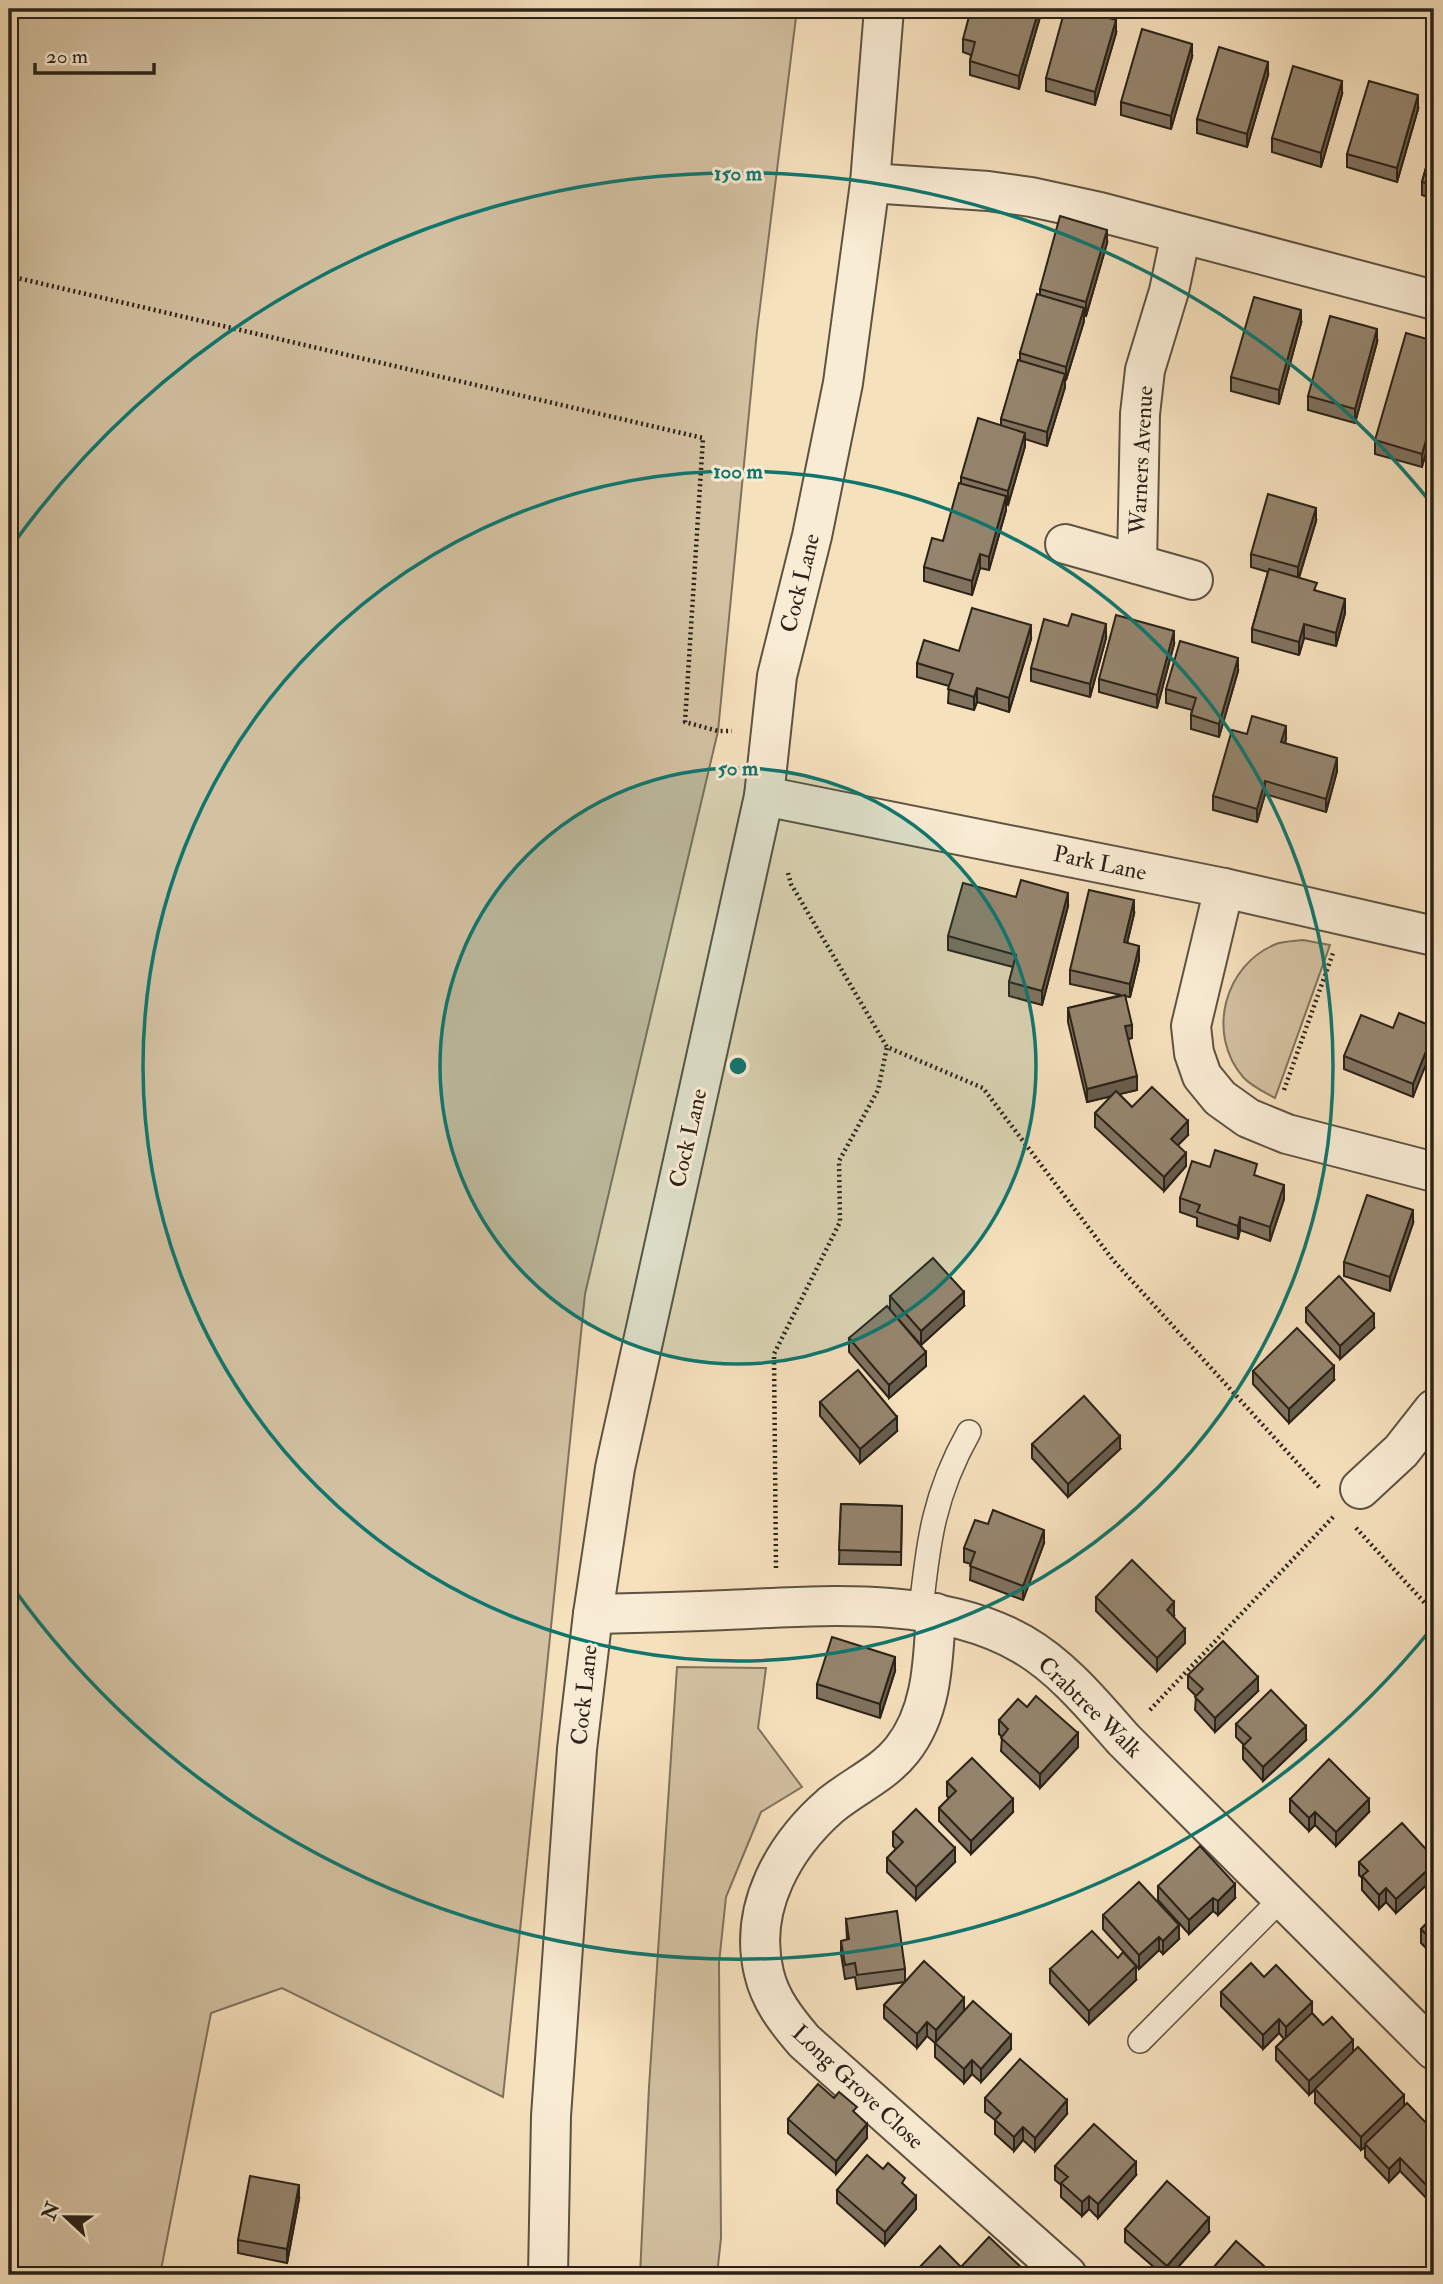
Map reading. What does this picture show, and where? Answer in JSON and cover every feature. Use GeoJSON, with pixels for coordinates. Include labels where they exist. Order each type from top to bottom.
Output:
{"type":"FeatureCollection","features":[{"type":"Feature","properties":{"kind":"street","name":"Cock Lane"},"geometry":{"type":"LineString","coordinates":[[548,2275],[551,2116],[577,1749],[593,1614],[615,1468],[764,796],[777,676],[812,537],[844,383],[870,183],[884,9]]}},
{"type":"Feature","properties":{"kind":"street"},"geometry":{"type":"LineString","coordinates":[[870,183],[988,191],[1031,197],[1434,299]]}},
{"type":"Feature","properties":{"kind":"street","name":"Warners Avenue"},"geometry":{"type":"LineString","coordinates":[[1137,564],[1139,414],[1145,370],[1169,291],[1181,234]]}},
{"type":"Feature","properties":{"kind":"street","name":"Warners Avenue"},"geometry":{"type":"LineString","coordinates":[[1065,544],[1193,580]]}},
{"type":"Feature","properties":{"kind":"street","name":"Park Lane"},"geometry":{"type":"LineString","coordinates":[[764,796],[1224,888],[1434,936]]}},
{"type":"Feature","properties":{"kind":"street"},"geometry":{"type":"LineString","coordinates":[[1224,888],[1191,1026],[1194,1053],[1202,1076],[1220,1098],[1248,1118],[1286,1134],[1434,1172]]}},
{"type":"Feature","properties":{"kind":"street"},"geometry":{"type":"LineString","coordinates":[[1350,1500],[1401,1451],[1434,1409]]}},
{"type":"Feature","properties":{"kind":"street","name":"Crabtree Walk"},"geometry":{"type":"LineString","coordinates":[[593,1614],[841,1607],[929,1612],[984,1625],[1024,1645],[1069,1682],[1434,2050]]}},
{"type":"Feature","properties":{"kind":"street","name":"Long Grove Close"},"geometry":{"type":"LineString","coordinates":[[929,1612],[932,1684],[919,1720],[903,1750],[876,1775],[833,1804],[806,1830],[782,1861],[761,1920],[760,1942],[764,1974],[779,2010],[804,2041],[1067,2275]]}},
{"type":"Feature","properties":{"kind":"lane"},"geometry":{"type":"LineString","coordinates":[[929,1612],[932,1522],[952,1462],[969,1432]]}},
{"type":"Feature","properties":{"kind":"lane"},"geometry":{"type":"LineString","coordinates":[[1140,2041],[1282,1898]]}},
{"type":"Feature","properties":{"kind":"path"},"geometry":{"type":"LineString","coordinates":[[9,276],[703,438],[685,722],[718,731],[771,729]]}},
{"type":"Feature","properties":{"kind":"path"},"geometry":{"type":"LineString","coordinates":[[787,871],[791,884],[887,1047],[983,1088],[1113,1260],[1350,1500],[1434,1613]]}},
{"type":"Feature","properties":{"kind":"path"},"geometry":{"type":"LineString","coordinates":[[1271,1127],[1346,915]]}},
{"type":"Feature","properties":{"kind":"path"},"geometry":{"type":"LineString","coordinates":[[776,1608],[774,1354],[840,1223],[839,1161],[878,1090],[887,1047]]}},
{"type":"Feature","properties":{"kind":"path"},"geometry":{"type":"LineString","coordinates":[[1123,1738],[1350,1500]]}},
{"type":"Feature","properties":{"kind":"shaded area"},"geometry":{"type":"Polygon","coordinates":[[[9,9],[797,9],[757,331],[718,731],[585,1294],[503,2097],[282,1988],[211,2013],[160,2275],[9,2275],[9,9]]]}},
{"type":"Feature","properties":{"kind":"shaded area"},"geometry":{"type":"Polygon","coordinates":[[[1303,940],[1330,945],[1275,1098],[1246,1080],[1232,1060],[1225,1041],[1223,1022],[1226,1002],[1233,984],[1258,954],[1279,943],[1303,940]]]}},
{"type":"Feature","properties":{"kind":"shaded area"},"geometry":{"type":"Polygon","coordinates":[[[677,1667],[766,1668],[758,1728],[802,1787],[761,1812],[726,1897],[719,1963],[721,2238],[717,2275],[640,2275],[649,2087],[677,1667]]]}},
{"type":"Feature","properties":{"kind":"building"},"geometry":{"type":"Polygon","coordinates":[[[971,9],[1039,9],[1019,76],[970,61],[975,42],[963,39],[971,9]]]}},
{"type":"Feature","properties":{"kind":"building"},"geometry":{"type":"Polygon","coordinates":[[[1065,9],[1078,9],[1116,20],[1095,92],[1046,78],[1065,9]]]}},
{"type":"Feature","properties":{"kind":"building"},"geometry":{"type":"Polygon","coordinates":[[[1142,29],[1192,44],[1171,116],[1121,102],[1142,29]]]}},
{"type":"Feature","properties":{"kind":"building"},"geometry":{"type":"Polygon","coordinates":[[[1219,47],[1268,62],[1247,134],[1197,119],[1219,47]]]}},
{"type":"Feature","properties":{"kind":"building"},"geometry":{"type":"Polygon","coordinates":[[[1293,66],[1342,81],[1321,153],[1272,138],[1293,66]]]}},
{"type":"Feature","properties":{"kind":"building"},"geometry":{"type":"Polygon","coordinates":[[[1369,81],[1418,95],[1397,168],[1347,154],[1369,81]]]}},
{"type":"Feature","properties":{"kind":"building"},"geometry":{"type":"Polygon","coordinates":[[[1434,139],[1434,185],[1422,182],[1434,139]]]}},
{"type":"Feature","properties":{"kind":"building"},"geometry":{"type":"Polygon","coordinates":[[[1060,216],[1107,230],[1086,302],[1040,289],[1060,216]]]}},
{"type":"Feature","properties":{"kind":"building"},"geometry":{"type":"Polygon","coordinates":[[[1037,294],[1084,308],[1066,367],[1020,353],[1037,294]]]}},
{"type":"Feature","properties":{"kind":"building"},"geometry":{"type":"Polygon","coordinates":[[[1254,297],[1301,310],[1279,390],[1231,377],[1254,297]]]}},
{"type":"Feature","properties":{"kind":"building"},"geometry":{"type":"Polygon","coordinates":[[[1330,316],[1377,329],[1355,409],[1308,396],[1330,316]]]}},
{"type":"Feature","properties":{"kind":"building"},"geometry":{"type":"Polygon","coordinates":[[[1406,333],[1434,341],[1434,413],[1422,454],[1375,440],[1406,333]]]}},
{"type":"Feature","properties":{"kind":"building"},"geometry":{"type":"Polygon","coordinates":[[[1018,360],[1065,374],[1047,432],[1001,419],[1018,360]]]}},
{"type":"Feature","properties":{"kind":"building"},"geometry":{"type":"Polygon","coordinates":[[[978,418],[1025,433],[1008,491],[961,477],[978,418]]]}},
{"type":"Feature","properties":{"kind":"building"},"geometry":{"type":"Polygon","coordinates":[[[959,483],[1006,496],[989,557],[980,554],[972,581],[924,567],[932,538],[943,541],[959,483]]]}},
{"type":"Feature","properties":{"kind":"building"},"geometry":{"type":"Polygon","coordinates":[[[1268,494],[1316,508],[1298,567],[1251,554],[1268,494]]]}},
{"type":"Feature","properties":{"kind":"building"},"geometry":{"type":"Polygon","coordinates":[[[1269,569],[1317,583],[1314,590],[1345,599],[1336,633],[1304,624],[1299,642],[1252,629],[1269,569]]]}},
{"type":"Feature","properties":{"kind":"building"},"geometry":{"type":"Polygon","coordinates":[[[972,608],[1031,625],[1009,698],[977,688],[974,697],[948,689],[953,674],[917,663],[924,640],[959,651],[972,608]]]}},
{"type":"Feature","properties":{"kind":"building"},"geometry":{"type":"Polygon","coordinates":[[[1072,614],[1106,624],[1090,684],[1031,668],[1044,619],[1068,626],[1072,614]]]}},
{"type":"Feature","properties":{"kind":"building"},"geometry":{"type":"Polygon","coordinates":[[[1116,615],[1174,631],[1157,695],[1099,679],[1116,615]]]}},
{"type":"Feature","properties":{"kind":"building"},"geometry":{"type":"Polygon","coordinates":[[[1180,641],[1238,658],[1219,724],[1191,715],[1196,698],[1166,689],[1180,641]]]}},
{"type":"Feature","properties":{"kind":"building"},"geometry":{"type":"Polygon","coordinates":[[[1252,716],[1286,726],[1281,742],[1337,758],[1326,799],[1265,781],[1257,809],[1213,796],[1232,730],[1247,734],[1252,716]]]}},
{"type":"Feature","properties":{"kind":"building"},"geometry":{"type":"Polygon","coordinates":[[[1021,880],[1068,893],[1042,991],[1009,982],[1016,955],[948,936],[963,883],[1016,897],[1021,880]]]}},
{"type":"Feature","properties":{"kind":"building"},"geometry":{"type":"Polygon","coordinates":[[[1089,890],[1134,900],[1124,942],[1139,946],[1130,984],[1070,970],[1089,890]]]}},
{"type":"Feature","properties":{"kind":"building"},"geometry":{"type":"Polygon","coordinates":[[[1125,995],[1132,1025],[1125,1026],[1137,1076],[1087,1089],[1068,1008],[1125,995]]]}},
{"type":"Feature","properties":{"kind":"building"},"geometry":{"type":"Polygon","coordinates":[[[1399,1013],[1434,1027],[1413,1084],[1344,1056],[1361,1015],[1393,1028],[1399,1013]]]}},
{"type":"Feature","properties":{"kind":"building"},"geometry":{"type":"Polygon","coordinates":[[[1152,1087],[1188,1121],[1171,1139],[1186,1153],[1164,1177],[1095,1113],[1116,1091],[1132,1107],[1152,1087]]]}},
{"type":"Feature","properties":{"kind":"building"},"geometry":{"type":"Polygon","coordinates":[[[1215,1150],[1257,1164],[1254,1175],[1284,1185],[1270,1227],[1240,1217],[1238,1226],[1197,1212],[1200,1205],[1180,1198],[1192,1161],[1210,1167],[1215,1150]]]}},
{"type":"Feature","properties":{"kind":"building"},"geometry":{"type":"Polygon","coordinates":[[[1367,1195],[1413,1210],[1390,1277],[1344,1262],[1367,1195]]]}},
{"type":"Feature","properties":{"kind":"building"},"geometry":{"type":"Polygon","coordinates":[[[933,1258],[964,1292],[921,1331],[890,1296],[933,1258]]]}},
{"type":"Feature","properties":{"kind":"building"},"geometry":{"type":"Polygon","coordinates":[[[1339,1276],[1374,1314],[1340,1346],[1306,1308],[1339,1276]]]}},
{"type":"Feature","properties":{"kind":"building"},"geometry":{"type":"Polygon","coordinates":[[[887,1306],[926,1352],[889,1385],[849,1338],[887,1306]]]}},
{"type":"Feature","properties":{"kind":"building"},"geometry":{"type":"Polygon","coordinates":[[[1297,1328],[1334,1366],[1289,1409],[1253,1371],[1297,1328]]]}},
{"type":"Feature","properties":{"kind":"building"},"geometry":{"type":"Polygon","coordinates":[[[858,1370],[897,1417],[860,1449],[820,1402],[858,1370]]]}},
{"type":"Feature","properties":{"kind":"building"},"geometry":{"type":"Polygon","coordinates":[[[1084,1396],[1120,1436],[1068,1484],[1032,1444],[1084,1396]]]}},
{"type":"Feature","properties":{"kind":"building"},"geometry":{"type":"Polygon","coordinates":[[[841,1504],[902,1506],[901,1552],[839,1550],[841,1504]]]}},
{"type":"Feature","properties":{"kind":"building"},"geometry":{"type":"Polygon","coordinates":[[[993,1510],[1044,1530],[1023,1586],[970,1566],[975,1552],[964,1548],[975,1520],[988,1524],[993,1510]]]}},
{"type":"Feature","properties":{"kind":"building"},"geometry":{"type":"Polygon","coordinates":[[[1132,1560],[1174,1602],[1167,1610],[1185,1629],[1157,1658],[1096,1597],[1132,1560]]]}},
{"type":"Feature","properties":{"kind":"building"},"geometry":{"type":"Polygon","coordinates":[[[832,1637],[895,1657],[880,1704],[817,1684],[832,1637]]]}},
{"type":"Feature","properties":{"kind":"building"},"geometry":{"type":"Polygon","coordinates":[[[1223,1641],[1258,1677],[1215,1718],[1195,1697],[1203,1689],[1188,1675],[1223,1641]]]}},
{"type":"Feature","properties":{"kind":"building"},"geometry":{"type":"Polygon","coordinates":[[[1271,1690],[1306,1726],[1263,1767],[1243,1746],[1251,1738],[1236,1724],[1271,1690]]]}},
{"type":"Feature","properties":{"kind":"building"},"geometry":{"type":"Polygon","coordinates":[[[1036,1696],[1078,1733],[1040,1774],[1001,1738],[1008,1729],[999,1720],[1018,1699],[1027,1707],[1036,1696]]]}},
{"type":"Feature","properties":{"kind":"building"},"geometry":{"type":"Polygon","coordinates":[[[972,1758],[1013,1799],[971,1841],[939,1808],[956,1791],[947,1782],[972,1758]]]}},
{"type":"Feature","properties":{"kind":"building"},"geometry":{"type":"Polygon","coordinates":[[[1329,1759],[1369,1799],[1336,1832],[1315,1812],[1309,1818],[1290,1799],[1329,1759]]]}},
{"type":"Feature","properties":{"kind":"building"},"geometry":{"type":"Polygon","coordinates":[[[916,1809],[955,1848],[916,1887],[887,1858],[903,1842],[893,1832],[916,1809]]]}},
{"type":"Feature","properties":{"kind":"building"},"geometry":{"type":"Polygon","coordinates":[[[1402,1823],[1434,1858],[1434,1864],[1396,1899],[1386,1888],[1379,1895],[1362,1876],[1368,1871],[1359,1862],[1402,1823]]]}},
{"type":"Feature","properties":{"kind":"building"},"geometry":{"type":"Polygon","coordinates":[[[1200,1846],[1235,1884],[1218,1901],[1213,1898],[1189,1920],[1158,1886],[1200,1846]]]}},
{"type":"Feature","properties":{"kind":"building"},"geometry":{"type":"Polygon","coordinates":[[[1139,1882],[1179,1925],[1163,1941],[1159,1937],[1139,1955],[1103,1915],[1139,1882]]]}},
{"type":"Feature","properties":{"kind":"building"},"geometry":{"type":"Polygon","coordinates":[[[897,1911],[905,1969],[857,1975],[855,1963],[845,1965],[841,1941],[849,1939],[846,1919],[897,1911]]]}},
{"type":"Feature","properties":{"kind":"building"},"geometry":{"type":"Polygon","coordinates":[[[1434,1916],[1434,1943],[1421,1929],[1434,1916]]]}},
{"type":"Feature","properties":{"kind":"building"},"geometry":{"type":"Polygon","coordinates":[[[1092,1931],[1118,1958],[1123,1952],[1136,1966],[1089,2011],[1050,1969],[1092,1931]]]}},
{"type":"Feature","properties":{"kind":"building"},"geometry":{"type":"Polygon","coordinates":[[[924,1961],[964,1998],[936,2030],[927,2022],[917,2034],[884,2005],[924,1961]]]}},
{"type":"Feature","properties":{"kind":"building"},"geometry":{"type":"Polygon","coordinates":[[[1251,1963],[1264,1977],[1276,1965],[1312,2002],[1286,2027],[1279,2019],[1263,2035],[1221,1992],[1251,1963]]]}},
{"type":"Feature","properties":{"kind":"building"},"geometry":{"type":"Polygon","coordinates":[[[973,2001],[1011,2035],[981,2069],[972,2060],[964,2069],[935,2043],[973,2001]]]}},
{"type":"Feature","properties":{"kind":"building"},"geometry":{"type":"Polygon","coordinates":[[[1312,2013],[1323,2025],[1332,2017],[1353,2040],[1309,2081],[1276,2047],[1312,2013]]]}},
{"type":"Feature","properties":{"kind":"building"},"geometry":{"type":"Polygon","coordinates":[[[1358,2047],[1404,2095],[1361,2137],[1315,2089],[1358,2047]]]}},
{"type":"Feature","properties":{"kind":"building"},"geometry":{"type":"Polygon","coordinates":[[[1020,2059],[1067,2100],[1035,2138],[1023,2127],[1014,2137],[995,2120],[1001,2113],[985,2098],[1020,2059]]]}},
{"type":"Feature","properties":{"kind":"building"},"geometry":{"type":"Polygon","coordinates":[[[818,2084],[834,2098],[839,2092],[857,2107],[853,2111],[867,2124],[836,2161],[788,2119],[818,2084]]]}},
{"type":"Feature","properties":{"kind":"building"},"geometry":{"type":"Polygon","coordinates":[[[1407,2103],[1426,2123],[1431,2119],[1434,2122],[1434,2193],[1400,2158],[1389,2169],[1365,2144],[1407,2103]]]}},
{"type":"Feature","properties":{"kind":"building"},"geometry":{"type":"Polygon","coordinates":[[[1094,2124],[1136,2162],[1098,2204],[1089,2196],[1082,2202],[1061,2183],[1068,2177],[1055,2166],[1094,2124]]]}},
{"type":"Feature","properties":{"kind":"building"},"geometry":{"type":"Polygon","coordinates":[[[867,2155],[883,2169],[888,2163],[905,2178],[902,2183],[916,2196],[885,2232],[837,2190],[867,2155]]]}},
{"type":"Feature","properties":{"kind":"building"},"geometry":{"type":"Polygon","coordinates":[[[250,2176],[299,2185],[287,2249],[238,2240],[250,2176]]]}},
{"type":"Feature","properties":{"kind":"building"},"geometry":{"type":"Polygon","coordinates":[[[1167,2181],[1209,2218],[1167,2266],[1125,2229],[1167,2181]]]}},
{"type":"Feature","properties":{"kind":"building"},"geometry":{"type":"Polygon","coordinates":[[[989,2237],[1024,2270],[1019,2275],[912,2275],[940,2246],[961,2267],[989,2237]]]}},
{"type":"Feature","properties":{"kind":"building"},"geometry":{"type":"Polygon","coordinates":[[[1236,2241],[1274,2275],[1207,2275],[1236,2241]]]}}]}
